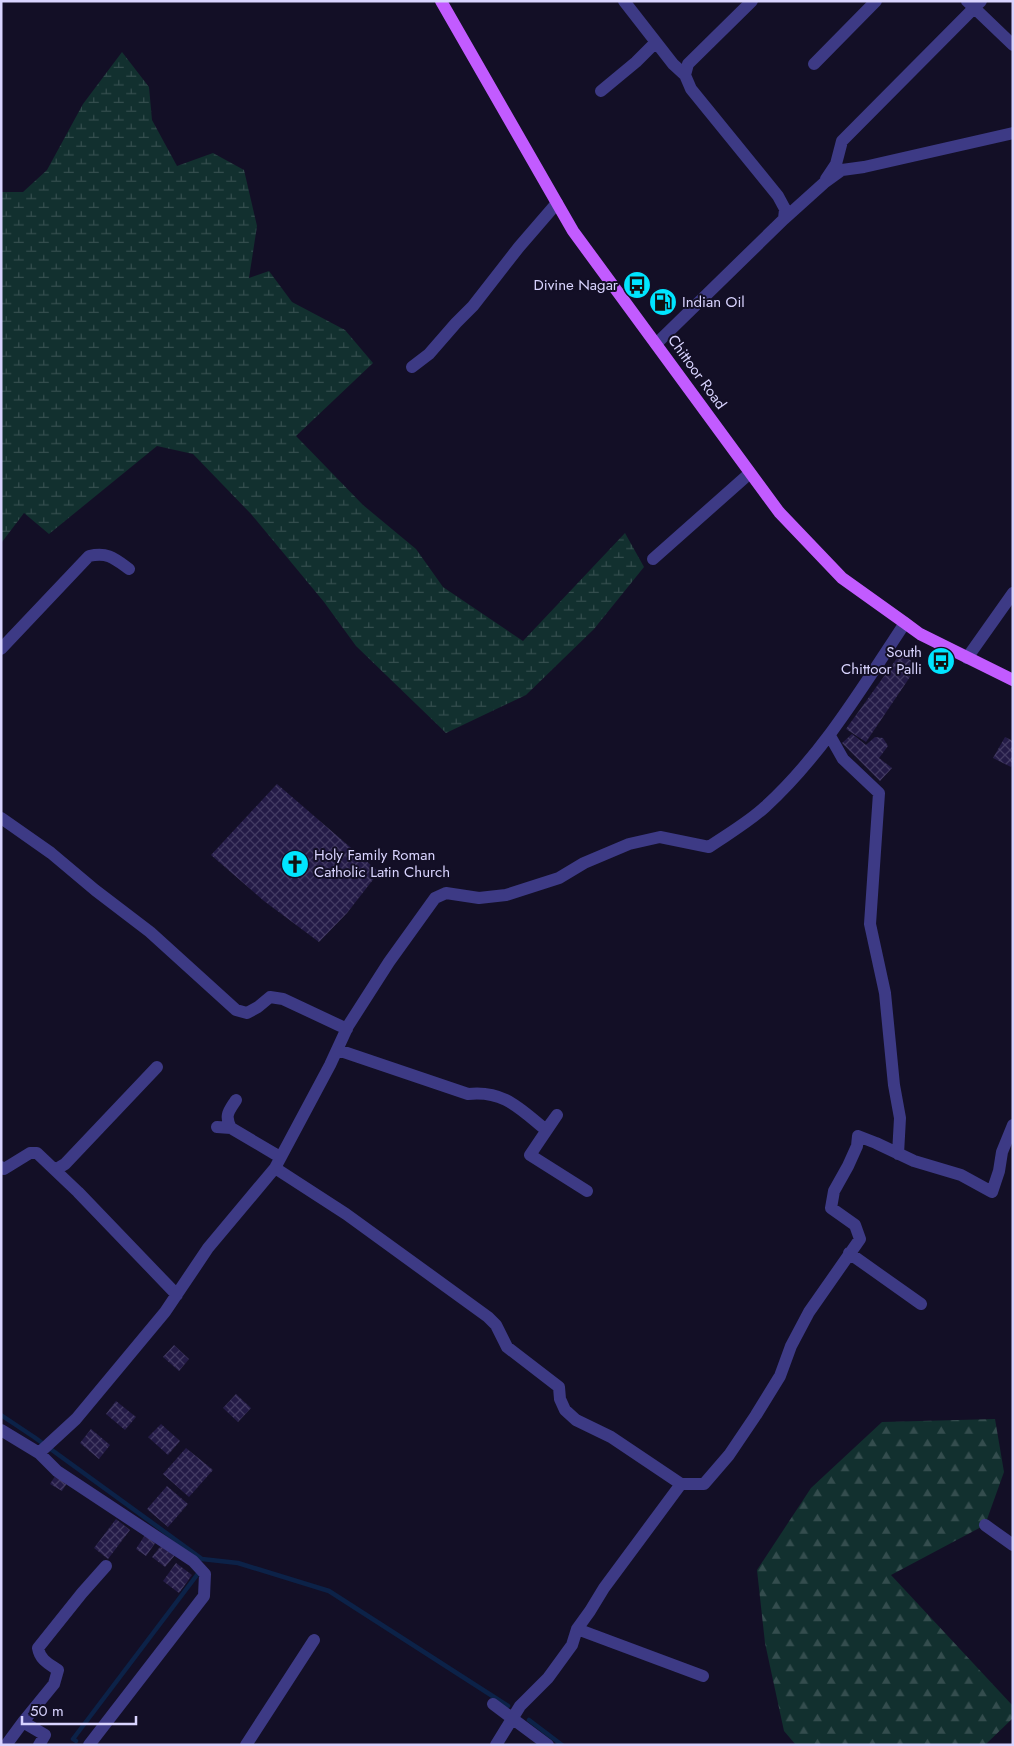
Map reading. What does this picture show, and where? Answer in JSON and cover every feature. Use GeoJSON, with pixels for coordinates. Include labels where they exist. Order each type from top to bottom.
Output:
{"type":"FeatureCollection","features":[{"type":"Feature","properties":{"kind":"main road","name":"Chittoor Road"},"geometry":{"type":"LineString","coordinates":[[441,1],[574,231],[778,512],[842,578],[905,624],[920,634],[1013,680]]}},
{"type":"Feature","properties":{"kind":"street"},"geometry":{"type":"LineString","coordinates":[[624,1],[673,64],[685,75],[691,90],[778,196],[785,209],[784,219]]}},
{"type":"Feature","properties":{"kind":"street"},"geometry":{"type":"LineString","coordinates":[[685,75],[688,64],[752,1]]}},
{"type":"Feature","properties":{"kind":"street"},"geometry":{"type":"LineString","coordinates":[[814,64],[876,1]]}},
{"type":"Feature","properties":{"kind":"street"},"geometry":{"type":"LineString","coordinates":[[824,183],[836,164],[842,141],[974,4],[1013,45]]}},
{"type":"Feature","properties":{"kind":"street"},"geometry":{"type":"LineString","coordinates":[[601,92],[656,42]]}},
{"type":"Feature","properties":{"kind":"street"},"geometry":{"type":"LineString","coordinates":[[656,344],[784,219],[824,183],[842,170],[864,167],[1013,133]]}},
{"type":"Feature","properties":{"kind":"street"},"geometry":{"type":"LineString","coordinates":[[412,366],[429,354],[473,306],[519,247],[557,203]]}},
{"type":"Feature","properties":{"kind":"street"},"geometry":{"type":"LineString","coordinates":[[653,559],[750,474]]}},
{"type":"Feature","properties":{"kind":"street"},"geometry":{"type":"LineString","coordinates":[[1,650],[89,556],[101,553],[112,557],[129,569]]}},
{"type":"Feature","properties":{"kind":"street"},"geometry":{"type":"LineString","coordinates":[[967,658],[1013,593]]}},
{"type":"Feature","properties":{"kind":"street"},"geometry":{"type":"LineString","coordinates":[[39,1453],[76,1418],[165,1312],[208,1248],[278,1162],[338,1050],[347,1029],[389,962],[435,898],[446,893],[479,898],[506,895],[559,878],[584,863],[629,844],[660,837],[710,847],[764,808],[805,765],[830,736],[905,624]]}},
{"type":"Feature","properties":{"kind":"street"},"geometry":{"type":"LineString","coordinates":[[830,736],[843,759],[879,793],[870,924],[885,993],[894,1084],[900,1118],[898,1154]]}},
{"type":"Feature","properties":{"kind":"street"},"geometry":{"type":"LineString","coordinates":[[1,818],[51,853],[150,932],[236,1010],[247,1013],[270,997],[283,999],[347,1029]]}},
{"type":"Feature","properties":{"kind":"street"},"geometry":{"type":"LineString","coordinates":[[338,1050],[468,1094],[481,1093],[508,1100],[546,1130],[557,1115],[530,1155],[587,1191]]}},
{"type":"Feature","properties":{"kind":"street"},"geometry":{"type":"LineString","coordinates":[[55,1170],[65,1164],[157,1066]]}},
{"type":"Feature","properties":{"kind":"street"},"geometry":{"type":"LineString","coordinates":[[236,1100],[228,1114],[227,1121],[231,1128],[488,1317],[496,1325],[507,1347],[559,1387],[560,1399],[565,1410],[576,1420],[611,1437],[681,1484],[704,1484],[729,1454],[780,1376],[791,1346],[809,1312],[860,1238],[855,1225],[831,1208],[834,1191],[857,1146],[858,1136],[914,1161],[961,1175],[992,1192],[999,1171],[1002,1152],[1013,1125]]}},
{"type":"Feature","properties":{"kind":"street"},"geometry":{"type":"LineString","coordinates":[[217,1127],[231,1128]]}},
{"type":"Feature","properties":{"kind":"street"},"geometry":{"type":"LineString","coordinates":[[1,1167],[4,1169],[30,1153],[37,1153],[177,1295]]}},
{"type":"Feature","properties":{"kind":"street"},"geometry":{"type":"LineString","coordinates":[[849,1253],[921,1304]]}},
{"type":"Feature","properties":{"kind":"street"},"geometry":{"type":"LineString","coordinates":[[1,1430],[39,1453],[57,1471],[193,1561],[205,1574],[204,1596],[88,1745]]}},
{"type":"Feature","properties":{"kind":"street"},"geometry":{"type":"LineString","coordinates":[[496,1745],[520,1706],[548,1678],[572,1645],[577,1629],[604,1588],[681,1484]]}},
{"type":"Feature","properties":{"kind":"street"},"geometry":{"type":"LineString","coordinates":[[985,1525],[1013,1545]]}},
{"type":"Feature","properties":{"kind":"street"},"geometry":{"type":"LineString","coordinates":[[6,1745],[54,1684],[58,1670],[45,1662],[39,1654],[38,1648],[106,1566]]}},
{"type":"Feature","properties":{"kind":"street"},"geometry":{"type":"LineString","coordinates":[[577,1629],[703,1676]]}},
{"type":"Feature","properties":{"kind":"street"},"geometry":{"type":"LineString","coordinates":[[246,1745],[314,1640]]}},
{"type":"Feature","properties":{"kind":"street"},"geometry":{"type":"LineString","coordinates":[[493,1704],[548,1745]]}},
{"type":"Feature","properties":{"kind":"street"},"geometry":{"type":"LineString","coordinates":[[23,1722],[46,1735],[39,1745]]}},
{"type":"Feature","properties":{"kind":"green space"},"geometry":{"type":"Polygon","coordinates":[[[122,52],[149,87],[152,120],[177,166],[213,153],[244,170],[257,226],[249,278],[269,271],[292,302],[345,330],[373,363],[296,436],[363,505],[416,549],[443,587],[523,641],[625,533],[644,567],[594,629],[526,695],[446,733],[356,646],[324,602],[251,514],[193,454],[157,446],[49,534],[24,513],[1,541],[1,192],[23,192],[47,170],[83,104],[122,52]]]}},
{"type":"Feature","properties":{"kind":"green space"},"geometry":{"type":"Polygon","coordinates":[[[995,1419],[1004,1472],[985,1525],[891,1575],[1013,1706],[1013,1718],[985,1745],[796,1745],[784,1731],[765,1643],[757,1570],[811,1488],[882,1422],[995,1419]]]}},
{"type":"Feature","properties":{"kind":"building"},"geometry":{"type":"Polygon","coordinates":[[[900,654],[918,665],[866,742],[846,729],[900,654]]]}},
{"type":"Feature","properties":{"kind":"building"},"geometry":{"type":"Polygon","coordinates":[[[852,734],[866,745],[875,737],[883,738],[888,746],[879,758],[892,768],[880,781],[842,743],[852,734]]]}},
{"type":"Feature","properties":{"kind":"building"},"geometry":{"type":"Polygon","coordinates":[[[1005,737],[1013,741],[1013,763],[1011,767],[993,758],[1005,737]]]}},
{"type":"Feature","properties":{"kind":"building","name":"Holy Family Roman Catholic Latin Church"},"geometry":{"type":"Polygon","coordinates":[[[277,784],[379,872],[347,913],[319,942],[264,901],[211,855],[277,784]]]}},
{"type":"Feature","properties":{"kind":"building"},"geometry":{"type":"Polygon","coordinates":[[[174,1345],[189,1359],[179,1371],[163,1357],[174,1345]]]}},
{"type":"Feature","properties":{"kind":"building"},"geometry":{"type":"Polygon","coordinates":[[[236,1394],[251,1408],[238,1422],[223,1408],[236,1394]]]}},
{"type":"Feature","properties":{"kind":"building"},"geometry":{"type":"Polygon","coordinates":[[[116,1401],[136,1417],[125,1430],[106,1414],[116,1401]]]}},
{"type":"Feature","properties":{"kind":"building"},"geometry":{"type":"Polygon","coordinates":[[[161,1424],[180,1441],[168,1455],[148,1437],[161,1424]]]}},
{"type":"Feature","properties":{"kind":"building"},"geometry":{"type":"Polygon","coordinates":[[[91,1429],[110,1445],[99,1459],[80,1443],[91,1429]]]}},
{"type":"Feature","properties":{"kind":"building"},"geometry":{"type":"Polygon","coordinates":[[[186,1448],[213,1470],[189,1497],[163,1474],[186,1448]]]}},
{"type":"Feature","properties":{"kind":"building"},"geometry":{"type":"Polygon","coordinates":[[[57,1473],[69,1480],[62,1491],[50,1484],[57,1473]]]}},
{"type":"Feature","properties":{"kind":"building"},"geometry":{"type":"Polygon","coordinates":[[[167,1486],[188,1504],[168,1527],[147,1509],[167,1486]]]}},
{"type":"Feature","properties":{"kind":"building"},"geometry":{"type":"Polygon","coordinates":[[[116,1519],[130,1530],[108,1559],[94,1548],[116,1519]]]}},
{"type":"Feature","properties":{"kind":"building"},"geometry":{"type":"Polygon","coordinates":[[[145,1535],[156,1542],[146,1556],[136,1549],[145,1535]]]}},
{"type":"Feature","properties":{"kind":"building"},"geometry":{"type":"Polygon","coordinates":[[[163,1543],[176,1554],[165,1567],[152,1557],[163,1543]]]}},
{"type":"Feature","properties":{"kind":"building"},"geometry":{"type":"Polygon","coordinates":[[[176,1563],[192,1575],[179,1593],[163,1581],[176,1563]]]}},
{"type":"Feature","properties":{"kind":"waterway"},"geometry":{"type":"LineString","coordinates":[[1,1415],[202,1559],[238,1563],[329,1591],[508,1706]]}},
{"type":"Feature","properties":{"kind":"waterway"},"geometry":{"type":"LineString","coordinates":[[76,1741],[73,1739],[200,1571]]}},
{"type":"Feature","properties":{"kind":"waterway"},"geometry":{"type":"LineString","coordinates":[[529,1720],[562,1745]]}},
{"type":"Feature","properties":{"kind":"place","name":"Divine Nagar"},"geometry":{"type":"Point","coordinates":[637,285]}},
{"type":"Feature","properties":{"kind":"place","name":"Indian Oil"},"geometry":{"type":"Point","coordinates":[663,302]}},
{"type":"Feature","properties":{"kind":"place","name":"South Chittoor Palli"},"geometry":{"type":"Point","coordinates":[941,661]}},
{"type":"Feature","properties":{"kind":"place","name":"Holy Family Roman Catholic Latin Church"},"geometry":{"type":"Point","coordinates":[295,864]}}]}
